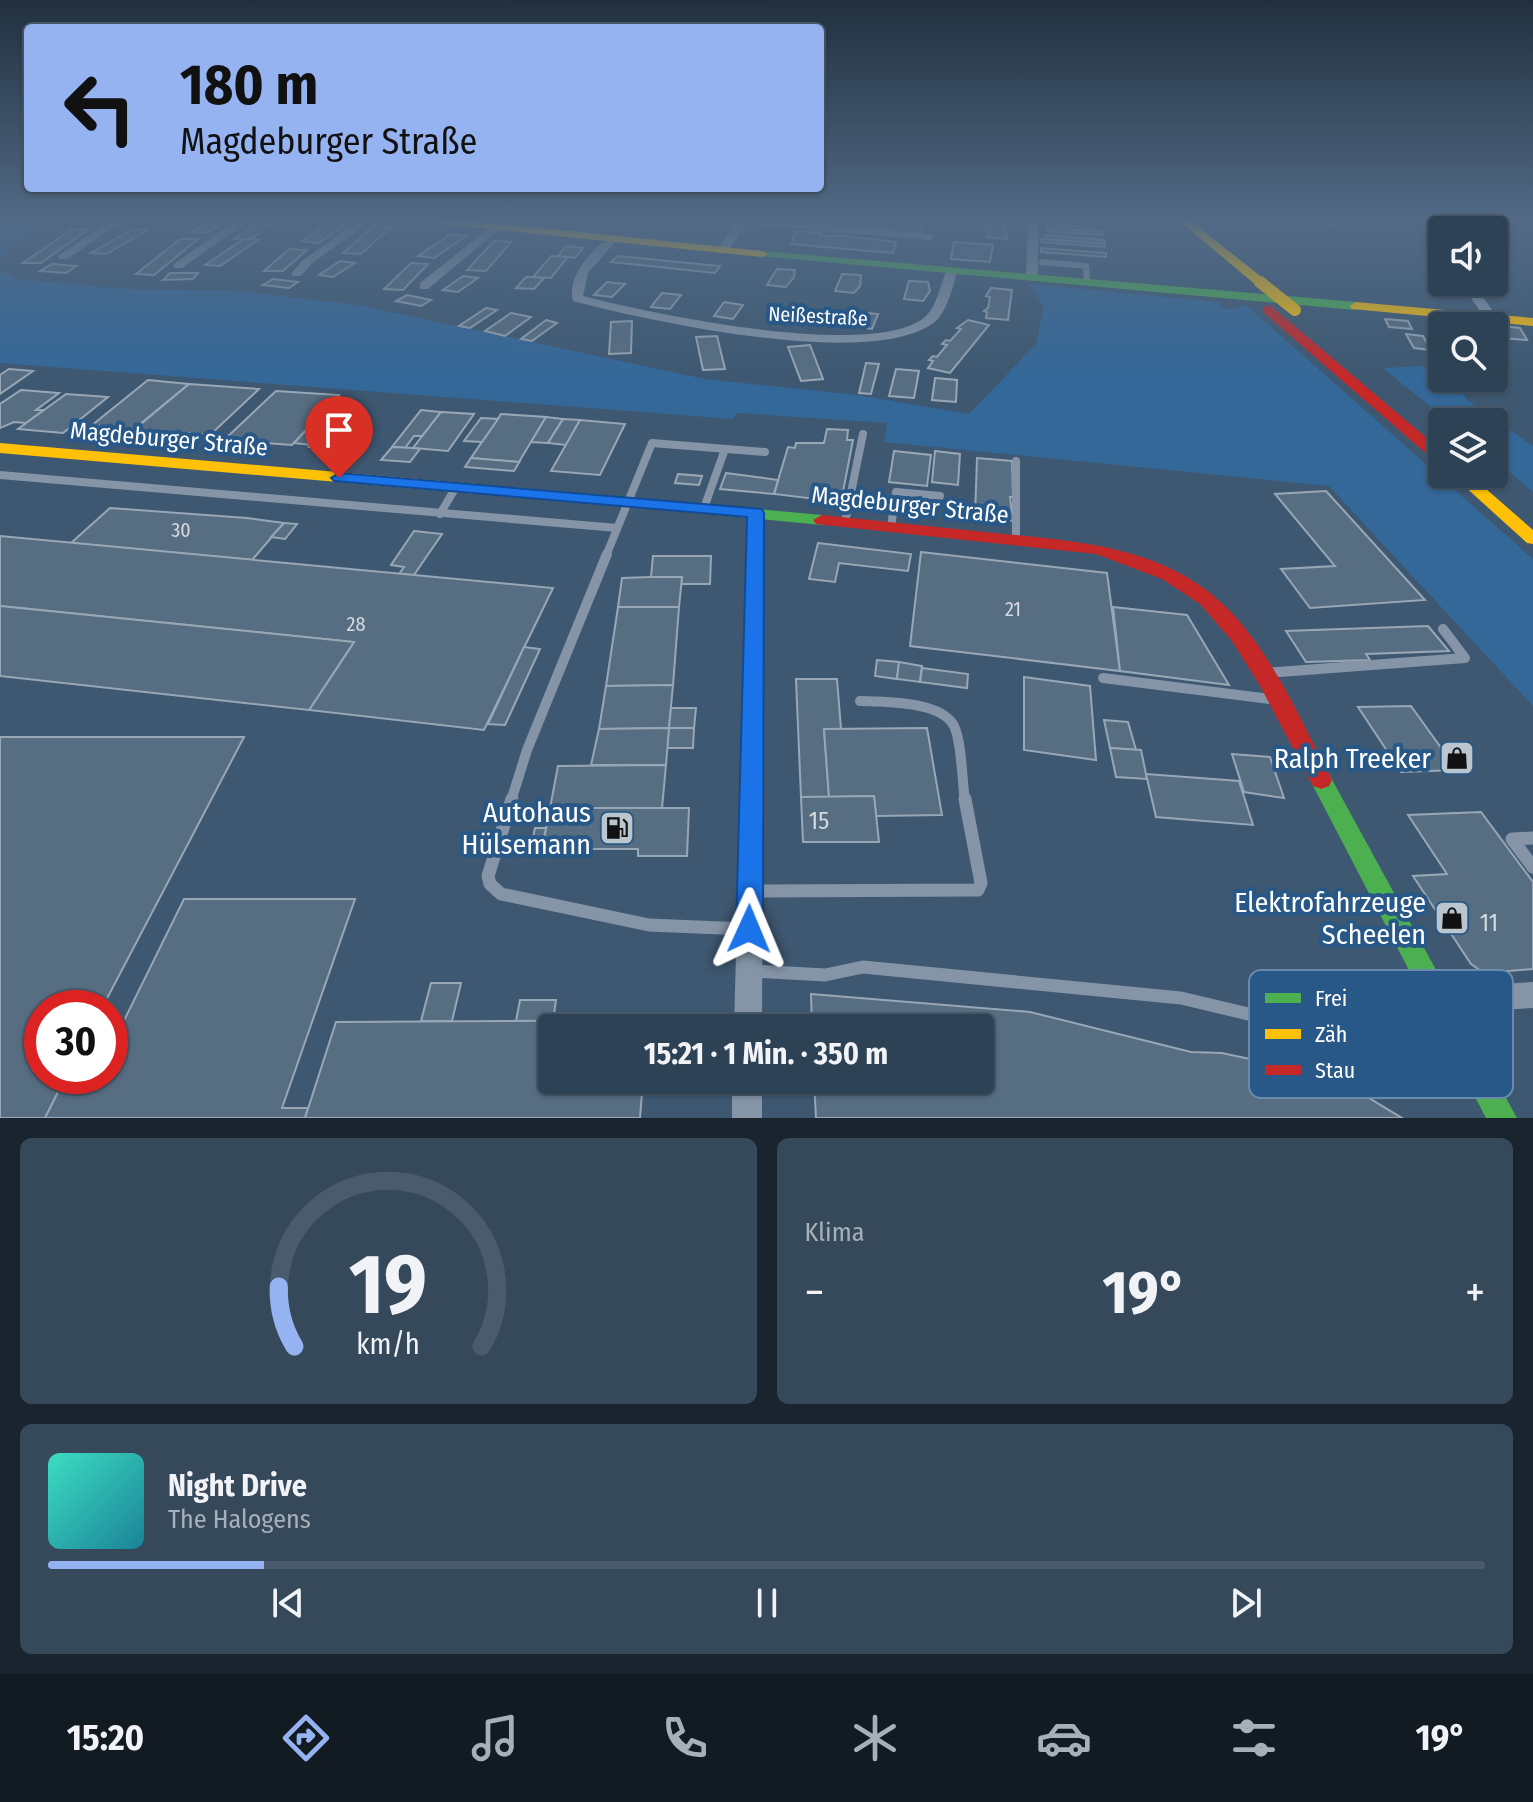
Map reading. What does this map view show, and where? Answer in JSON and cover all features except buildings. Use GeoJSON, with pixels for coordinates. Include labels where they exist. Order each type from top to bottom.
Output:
{"type":"FeatureCollection","features":[{"type":"Feature","properties":{"kind":"main road"},"geometry":{"type":"LineString","coordinates":[[1050,273],[1087,282],[1428,312]]}},
{"type":"Feature","properties":{"kind":"main road"},"geometry":{"type":"LineString","coordinates":[[1225,273],[1428,447]]}},
{"type":"Feature","properties":{"kind":"main road"},"geometry":{"type":"LineString","coordinates":[[1249,273],[1366,369]]}},
{"type":"Feature","properties":{"kind":"main road"},"geometry":{"type":"LineString","coordinates":[[1508,320],[1533,322]]}},
{"type":"Feature","properties":{"kind":"main road","name":"Magdeburger Straße"},"geometry":{"type":"LineString","coordinates":[[0,448],[756,513],[1097,549],[1149,564],[1175,576],[1222,611],[1277,700],[1426,970]]}},
{"type":"Feature","properties":{"kind":"main road"},"geometry":{"type":"LineString","coordinates":[[1475,488],[1533,539]]}},
{"type":"Feature","properties":{"kind":"main road","name":"Magdeburger Straße"},"geometry":{"type":"LineString","coordinates":[[1492,1098],[1502,1118]]}},
{"type":"Feature","properties":{"kind":"street"},"geometry":{"type":"LineString","coordinates":[[424,286],[440,273]]}},
{"type":"Feature","properties":{"kind":"street","name":"Neißestraße"},"geometry":{"type":"LineString","coordinates":[[581,273],[576,289],[577,298],[640,315],[774,335],[875,339],[908,331],[928,321],[939,307],[951,273]]}},
{"type":"Feature","properties":{"kind":"street"},"geometry":{"type":"LineString","coordinates":[[748,1014],[756,513]]}},
{"type":"Feature","properties":{"kind":"street"},"geometry":{"type":"LineString","coordinates":[[1513,996],[1533,995]]}},
{"type":"Feature","properties":{"kind":"street"},"geometry":{"type":"LineString","coordinates":[[747,1094],[747,1118]]}},
{"type":"Feature","properties":{"kind":"lane"},"geometry":{"type":"LineString","coordinates":[[845,522],[863,434]]}},
{"type":"Feature","properties":{"kind":"lane"},"geometry":{"type":"LineString","coordinates":[[749,929],[649,925],[501,894],[490,884],[488,876],[527,750],[652,443],[765,452]]}},
{"type":"Feature","properties":{"kind":"lane"},"geometry":{"type":"LineString","coordinates":[[704,508],[725,449]]}},
{"type":"Feature","properties":{"kind":"lane"},"geometry":{"type":"LineString","coordinates":[[1016,461],[1016,540]]}},
{"type":"Feature","properties":{"kind":"lane"},"geometry":{"type":"LineString","coordinates":[[0,475],[617,528]]}},
{"type":"Feature","properties":{"kind":"lane"},"geometry":{"type":"LineString","coordinates":[[440,514],[456,487]]}},
{"type":"Feature","properties":{"kind":"lane"},"geometry":{"type":"LineString","coordinates":[[891,527],[896,492],[940,496]]}},
{"type":"Feature","properties":{"kind":"lane"},"geometry":{"type":"LineString","coordinates":[[1262,674],[1465,658],[1443,629]]}},
{"type":"Feature","properties":{"kind":"lane"},"geometry":{"type":"LineString","coordinates":[[1103,678],[1277,700]]}},
{"type":"Feature","properties":{"kind":"lane"},"geometry":{"type":"LineString","coordinates":[[750,891],[978,890],[981,883],[967,815],[955,728],[945,715],[901,702],[860,701]]}},
{"type":"Feature","properties":{"kind":"lane"},"geometry":{"type":"LineString","coordinates":[[1533,838],[1512,839],[1533,867]]}},
{"type":"Feature","properties":{"kind":"lane"},"geometry":{"type":"LineString","coordinates":[[749,970],[825,975],[863,967],[1181,998],[1249,1014]]}},
{"type":"Feature","properties":{"kind":"shaded area"},"geometry":{"type":"Polygon","coordinates":[[[0,273],[8,273],[17,279],[127,289],[236,291],[358,305],[705,379],[857,395],[969,414],[1036,344],[1044,307],[1029,284],[1218,302],[1227,310],[1246,305],[1428,466],[1428,488],[1453,488],[1533,559],[1533,706],[1329,486],[884,442],[887,423],[736,413],[733,419],[0,363],[0,273]]]}},
{"type":"Feature","properties":{"kind":"shaded area"},"geometry":{"type":"Polygon","coordinates":[[[1423,366],[1428,369],[1428,392],[1462,392],[1478,408],[1432,408],[1383,368],[1423,366]]]}},
{"type":"Feature","properties":{"kind":"shaded area"},"geometry":{"type":"Polygon","coordinates":[[[1508,429],[1533,446],[1533,492],[1508,471],[1508,429]]]}},
{"type":"Feature","properties":{"kind":"traffic: fast"},"geometry":{"type":"LineString","coordinates":[[981,273],[1356,306]]}},
{"type":"Feature","properties":{"kind":"traffic: fast"},"geometry":{"type":"LineString","coordinates":[[477,489],[822,520]]}},
{"type":"Feature","properties":{"kind":"traffic: fast"},"geometry":{"type":"LineString","coordinates":[[1321,780],[1423,970]]}},
{"type":"Feature","properties":{"kind":"traffic: fast"},"geometry":{"type":"LineString","coordinates":[[1491,1098],[1502,1118]]}},
{"type":"Feature","properties":{"kind":"traffic: slow"},"geometry":{"type":"LineString","coordinates":[[1249,273],[1260,282]]}},
{"type":"Feature","properties":{"kind":"traffic: slow"},"geometry":{"type":"LineString","coordinates":[[1260,282],[1295,310]]}},
{"type":"Feature","properties":{"kind":"traffic: slow"},"geometry":{"type":"LineString","coordinates":[[1356,306],[1533,322]]}},
{"type":"Feature","properties":{"kind":"traffic: slow"},"geometry":{"type":"LineString","coordinates":[[0,448],[477,489]]}},
{"type":"Feature","properties":{"kind":"traffic: slow"},"geometry":{"type":"LineString","coordinates":[[1475,488],[1533,539]]}},
{"type":"Feature","properties":{"kind":"traffic: jam"},"geometry":{"type":"LineString","coordinates":[[1267,309],[1428,447]]}},
{"type":"Feature","properties":{"kind":"traffic: jam"},"geometry":{"type":"LineString","coordinates":[[822,520],[1097,549],[1168,575],[1207,600],[1239,636],[1270,684],[1321,780]]}},
{"type":"Feature","properties":{"kind":"place","name":"Ralph Treeker"},"geometry":{"type":"Point","coordinates":[1457,758]}},
{"type":"Feature","properties":{"kind":"place","name":"Autohaus Hülsemann"},"geometry":{"type":"Point","coordinates":[617,828]}},
{"type":"Feature","properties":{"kind":"place","name":"Elektrofahrzeuge Scheelen"},"geometry":{"type":"Point","coordinates":[1452,918]}},
{"type":"Feature","properties":{"kind":"route"},"geometry":{"type":"LineString","coordinates":[[339,478],[756,513],[749,929]]}}]}
